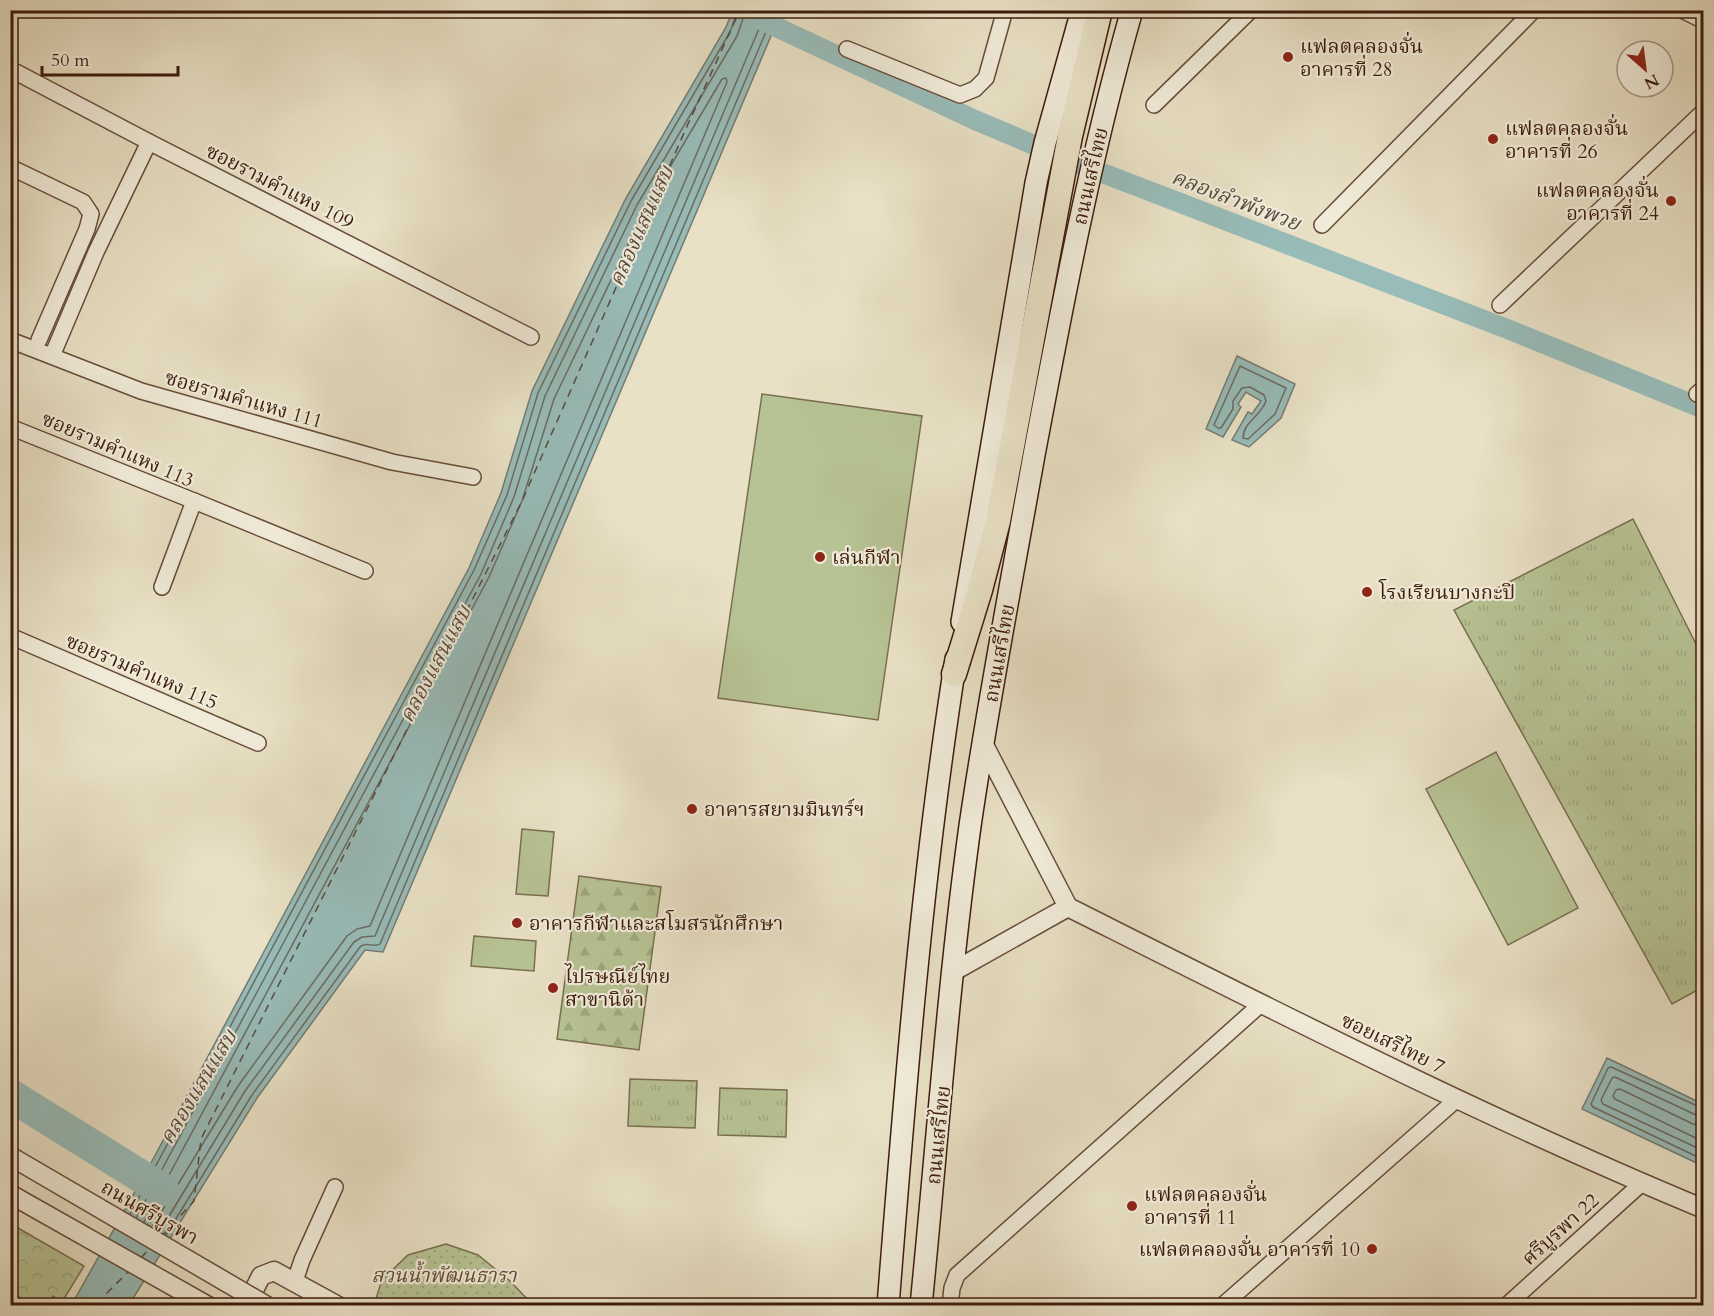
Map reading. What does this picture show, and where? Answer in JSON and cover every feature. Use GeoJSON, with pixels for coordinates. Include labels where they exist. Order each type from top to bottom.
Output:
{"type":"FeatureCollection","features":[{"type":"Feature","properties":{"kind":"main road","name":"ถนนเสรีไทย"},"geometry":{"type":"LineString","coordinates":[[888,1305],[919,937],[934,810],[954,674],[1036,183],[1082,10]]}},
{"type":"Feature","properties":{"kind":"main road"},"geometry":{"type":"LineString","coordinates":[[954,674],[998,521],[1070,136],[1100,10]]}},
{"type":"Feature","properties":{"kind":"main road","name":"ถนนเสรีไทย"},"geometry":{"type":"LineString","coordinates":[[921,1305],[961,900],[983,743],[1045,398],[1085,196],[1132,10]]}},
{"type":"Feature","properties":{"kind":"street"},"geometry":{"type":"LineString","coordinates":[[847,49],[960,94],[975,89],[986,78],[1005,10]]}},
{"type":"Feature","properties":{"kind":"street"},"geometry":{"type":"LineString","coordinates":[[1154,105],[1251,10]]}},
{"type":"Feature","properties":{"kind":"street"},"geometry":{"type":"LineString","coordinates":[[1322,225],[1534,10]]}},
{"type":"Feature","properties":{"kind":"street"},"geometry":{"type":"LineString","coordinates":[[1682,10],[1704,21]]}},
{"type":"Feature","properties":{"kind":"street","name":"ซอยรามคำแหง 109"},"geometry":{"type":"LineString","coordinates":[[10,69],[531,338]]}},
{"type":"Feature","properties":{"kind":"street"},"geometry":{"type":"LineString","coordinates":[[1500,305],[1704,111]]}},
{"type":"Feature","properties":{"kind":"street"},"geometry":{"type":"LineString","coordinates":[[52,356],[96,252],[149,142]]}},
{"type":"Feature","properties":{"kind":"street"},"geometry":{"type":"LineString","coordinates":[[10,167],[83,202],[91,214],[87,229],[39,340]]}},
{"type":"Feature","properties":{"kind":"street","name":"ซอยรามคำแหง 111"},"geometry":{"type":"LineString","coordinates":[[10,339],[164,398],[392,462],[473,477]]}},
{"type":"Feature","properties":{"kind":"street","name":"ซอยรามคำแหง 113"},"geometry":{"type":"LineString","coordinates":[[10,427],[194,501],[162,587]]}},
{"type":"Feature","properties":{"kind":"street"},"geometry":{"type":"LineString","coordinates":[[194,501],[365,571]]}},
{"type":"Feature","properties":{"kind":"street","name":"ซอยรามคำแหง 115"},"geometry":{"type":"LineString","coordinates":[[10,636],[258,743]]}},
{"type":"Feature","properties":{"kind":"street"},"geometry":{"type":"LineString","coordinates":[[954,971],[1068,907],[983,743]]}},
{"type":"Feature","properties":{"kind":"street","name":"ซอยเสรีไทย 7"},"geometry":{"type":"LineString","coordinates":[[1068,907],[1457,1099],[1704,1209]]}},
{"type":"Feature","properties":{"kind":"street"},"geometry":{"type":"LineString","coordinates":[[950,1305],[952,1288],[957,1275],[1261,1004]]}},
{"type":"Feature","properties":{"kind":"street"},"geometry":{"type":"LineString","coordinates":[[1222,1305],[1457,1099]]}},
{"type":"Feature","properties":{"kind":"street","name":"ถนนศรีบูรพา"},"geometry":{"type":"LineString","coordinates":[[10,1156],[267,1305]]}},
{"type":"Feature","properties":{"kind":"street","name":"ศรีบูรพา 22"},"geometry":{"type":"LineString","coordinates":[[1506,1305],[1642,1183]]}},
{"type":"Feature","properties":{"kind":"street"},"geometry":{"type":"LineString","coordinates":[[295,1281],[334,1187]]}},
{"type":"Feature","properties":{"kind":"street"},"geometry":{"type":"LineString","coordinates":[[10,1194],[208,1305]]}},
{"type":"Feature","properties":{"kind":"street"},"geometry":{"type":"LineString","coordinates":[[246,1305],[261,1276],[274,1271],[338,1305]]}},
{"type":"Feature","properties":{"kind":"green space","name":"เล่นกีฬา"},"geometry":{"type":"Polygon","coordinates":[[[762,394],[922,416],[878,720],[718,698],[762,394]]]}},
{"type":"Feature","properties":{"kind":"green space"},"geometry":{"type":"Polygon","coordinates":[[[1633,519],[1703,658],[1703,987],[1672,1004],[1454,610],[1633,519]]]}},
{"type":"Feature","properties":{"kind":"green space"},"geometry":{"type":"Polygon","coordinates":[[[1496,752],[1578,908],[1508,945],[1426,789],[1496,752]]]}},
{"type":"Feature","properties":{"kind":"green space"},"geometry":{"type":"Polygon","coordinates":[[[522,829],[554,832],[548,896],[516,894],[522,829]]]}},
{"type":"Feature","properties":{"kind":"green space"},"geometry":{"type":"Polygon","coordinates":[[[579,876],[661,887],[639,1050],[557,1039],[579,876]]]}},
{"type":"Feature","properties":{"kind":"green space"},"geometry":{"type":"Polygon","coordinates":[[[474,936],[536,941],[534,971],[471,966],[474,936]]]}},
{"type":"Feature","properties":{"kind":"green space"},"geometry":{"type":"Polygon","coordinates":[[[630,1079],[697,1081],[695,1128],[628,1126],[630,1079]]]}},
{"type":"Feature","properties":{"kind":"green space"},"geometry":{"type":"Polygon","coordinates":[[[720,1088],[787,1090],[786,1137],[718,1135],[720,1088]]]}},
{"type":"Feature","properties":{"kind":"green space"},"geometry":{"type":"Polygon","coordinates":[[[11,1224],[84,1266],[62,1302],[53,1296],[46,1305],[31,1305],[11,1291],[11,1224]]]}},
{"type":"Feature","properties":{"kind":"green space","name":"สวนน้ำพัฒนธารา"},"geometry":{"type":"Polygon","coordinates":[[[446,1244],[478,1255],[510,1281],[533,1305],[374,1305],[382,1280],[408,1255],[446,1244]]]}},
{"type":"Feature","properties":{"kind":"water","name":"คลองแสนแสบ"},"geometry":{"type":"Polygon","coordinates":[[[733,11],[786,11],[771,36],[383,952],[365,950],[257,1098],[129,1305],[71,1306],[151,1163],[469,568],[501,493],[532,391],[626,198],[725,29],[733,11]]]}},
{"type":"Feature","properties":{"kind":"water"},"geometry":{"type":"Polygon","coordinates":[[[1237,356],[1295,384],[1281,418],[1249,447],[1232,440],[1248,412],[1252,414],[1261,401],[1246,392],[1238,404],[1241,407],[1223,437],[1206,429],[1237,356]]]}},
{"type":"Feature","properties":{"kind":"water"},"geometry":{"type":"Polygon","coordinates":[[[1607,1058],[1703,1104],[1703,1166],[1582,1109],[1607,1058]]]}},
{"type":"Feature","properties":{"kind":"waterway","name":"คลองลำพังพวย"},"geometry":{"type":"LineString","coordinates":[[757,18],[975,120],[1079,164],[1510,330],[1704,409]]}},
{"type":"Feature","properties":{"kind":"waterway"},"geometry":{"type":"LineString","coordinates":[[10,1095],[163,1190]]}},
{"type":"Feature","properties":{"kind":"ferry route"},"geometry":{"type":"LineString","coordinates":[[162,1236],[194,1201],[201,1139],[522,501],[740,10]]}},
{"type":"Feature","properties":{"kind":"ferry route"},"geometry":{"type":"LineString","coordinates":[[141,1258],[150,1248]]}},
{"type":"Feature","properties":{"kind":"ferry route"},"geometry":{"type":"LineString","coordinates":[[100,1306],[107,1293],[130,1270]]}},
{"type":"Feature","properties":{"kind":"place","name":"แฟลตคลองจั่น อาคารที่ 28"},"geometry":{"type":"Point","coordinates":[1288,57]}},
{"type":"Feature","properties":{"kind":"place","name":"แฟลตคลองจั่น อาคารที่ 26"},"geometry":{"type":"Point","coordinates":[1493,139]}},
{"type":"Feature","properties":{"kind":"place","name":"แฟลตคลองจั่น อาคารที่ 24"},"geometry":{"type":"Point","coordinates":[1671,201]}},
{"type":"Feature","properties":{"kind":"place","name":"เล่นกีฬา"},"geometry":{"type":"Point","coordinates":[820,557]}},
{"type":"Feature","properties":{"kind":"place","name":"โรงเรียนบางกะปิ"},"geometry":{"type":"Point","coordinates":[1367,592]}},
{"type":"Feature","properties":{"kind":"place","name":"อาคารสยามมินทร์ฯ"},"geometry":{"type":"Point","coordinates":[692,809]}},
{"type":"Feature","properties":{"kind":"place","name":"อาคารกีฬาและสโมสรนักศึกษา"},"geometry":{"type":"Point","coordinates":[517,923]}},
{"type":"Feature","properties":{"kind":"place","name":"ไปรษณีย์ไทย สาขานิด้า"},"geometry":{"type":"Point","coordinates":[553,988]}},
{"type":"Feature","properties":{"kind":"place","name":"แฟลตคลองจั่น อาคารที่ 11"},"geometry":{"type":"Point","coordinates":[1132,1206]}},
{"type":"Feature","properties":{"kind":"place","name":"แฟลตคลองจั่น อาคารที่ 10"},"geometry":{"type":"Point","coordinates":[1372,1249]}}]}
